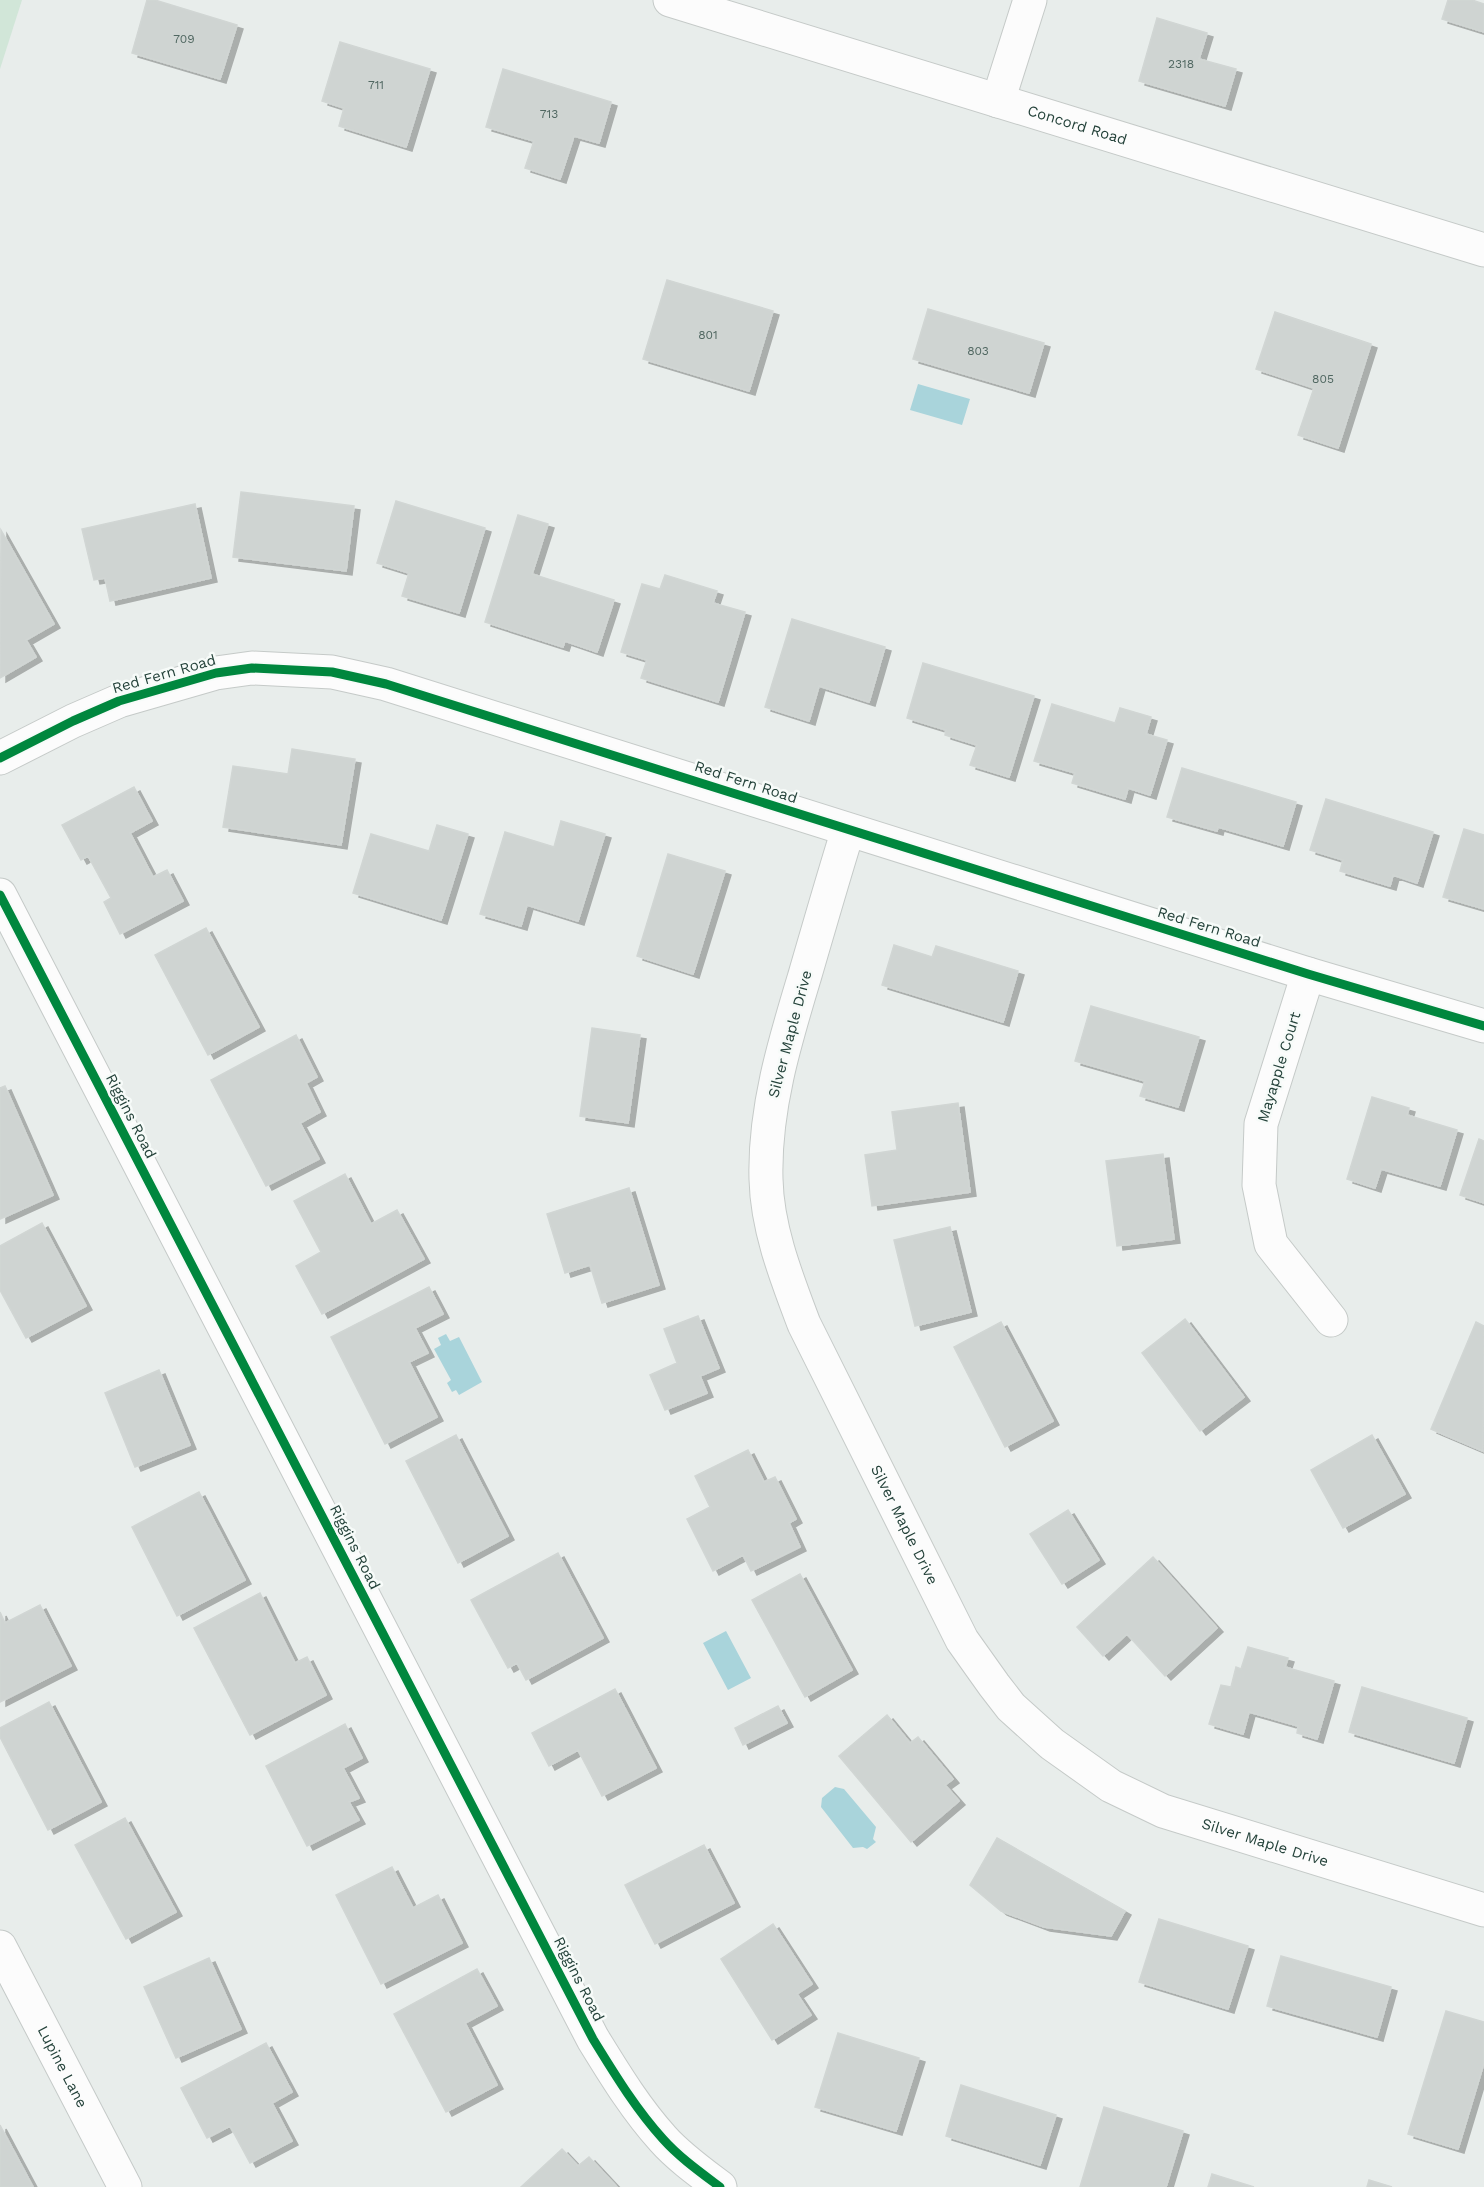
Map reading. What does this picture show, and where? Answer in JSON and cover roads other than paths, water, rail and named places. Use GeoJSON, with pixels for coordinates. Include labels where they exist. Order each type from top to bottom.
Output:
{"type":"FeatureCollection","features":[{"type":"Feature","properties":{"kind":"street","name":"Concord Road"},"geometry":{"type":"LineString","coordinates":[[670,0],[1484,250]]}},
{"type":"Feature","properties":{"kind":"street"},"geometry":{"type":"LineString","coordinates":[[998,101],[1030,0]]}},
{"type":"Feature","properties":{"kind":"street","name":"Red Fern Road"},"geometry":{"type":"LineString","coordinates":[[0,759],[73,721],[118,701],[216,673],[252,668],[332,672],[397,687],[1308,974],[1484,1026]]}},
{"type":"Feature","properties":{"kind":"street","name":"Silver Maple Drive"},"geometry":{"type":"LineString","coordinates":[[848,830],[783,1045],[770,1111],[766,1180],[770,1212],[787,1279],[804,1324],[962,1640],[1011,1707],[1052,1744],[1111,1786],[1163,1811],[1484,1910]]}},
{"type":"Feature","properties":{"kind":"street","name":"Riggins Road"},"geometry":{"type":"LineString","coordinates":[[0,895],[592,2039],[630,2097],[663,2139],[691,2165],[720,2187]]}},
{"type":"Feature","properties":{"kind":"street","name":"Mayapple Court"},"geometry":{"type":"LineString","coordinates":[[1308,974],[1261,1124],[1259,1185],[1271,1244],[1332,1320]]}},
{"type":"Feature","properties":{"kind":"street","name":"Lupine Lane"},"geometry":{"type":"LineString","coordinates":[[0,1947],[125,2187]]}},
{"type":"Feature","properties":{"kind":"water"},"geometry":{"type":"Polygon","coordinates":[[[918,384],[970,399],[962,425],[910,410],[918,384]]]}},
{"type":"Feature","properties":{"kind":"water"},"geometry":{"type":"Polygon","coordinates":[[[446,1334],[450,1341],[459,1337],[482,1382],[459,1395],[456,1390],[452,1392],[447,1383],[451,1380],[434,1349],[441,1345],[438,1338],[446,1334]]]}},
{"type":"Feature","properties":{"kind":"water"},"geometry":{"type":"Polygon","coordinates":[[[726,1631],[751,1678],[728,1690],[703,1643],[726,1631]]]}},
{"type":"Feature","properties":{"kind":"water"},"geometry":{"type":"Polygon","coordinates":[[[835,1787],[844,1789],[876,1827],[873,1839],[876,1842],[867,1849],[853,1848],[821,1807],[822,1798],[835,1787]]]}}]}
